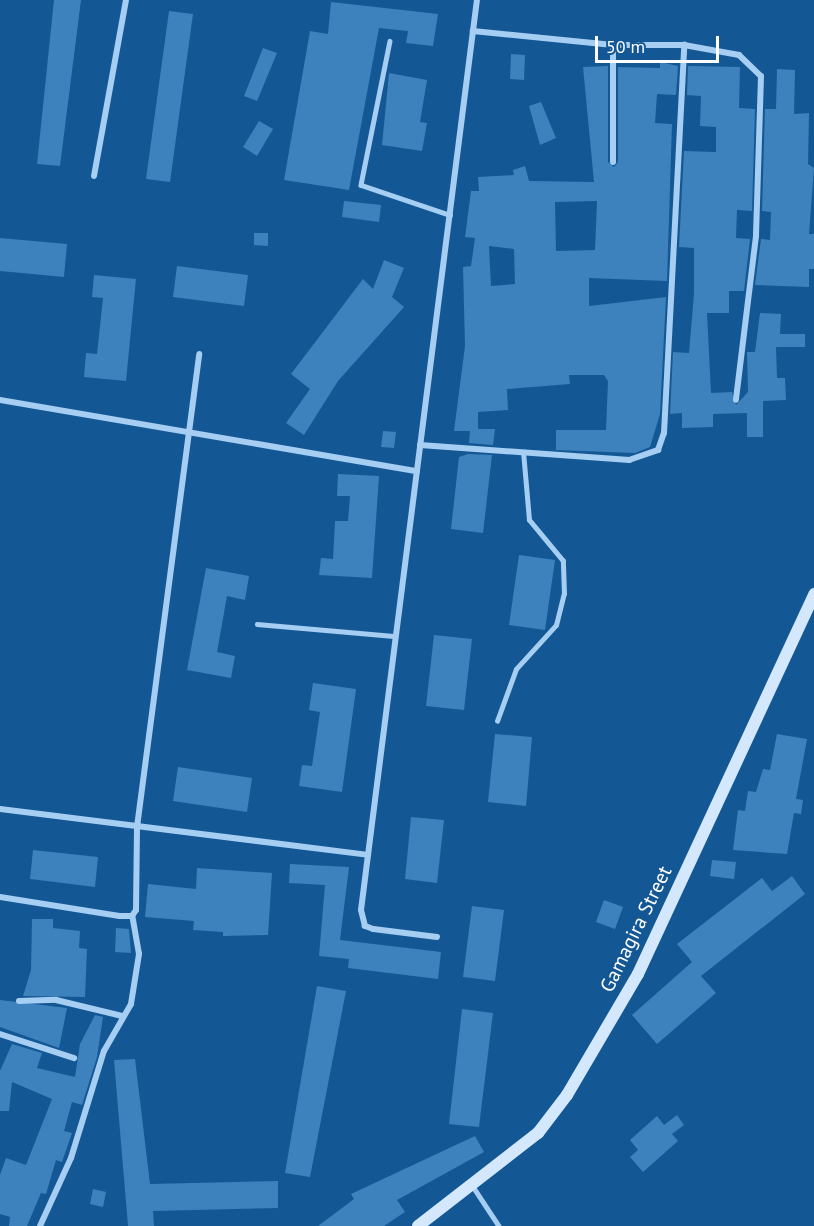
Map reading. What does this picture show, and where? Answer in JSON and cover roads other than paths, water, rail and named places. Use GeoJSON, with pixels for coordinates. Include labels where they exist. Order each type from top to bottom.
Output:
{"type":"FeatureCollection","features":[{"type":"Feature","properties":{"kind":"street"},"geometry":{"type":"LineString","coordinates":[[94,176],[126,0]]}},
{"type":"Feature","properties":{"kind":"street"},"geometry":{"type":"LineString","coordinates":[[437,937],[365,926],[360,910],[393,636],[417,471],[477,0]]}},
{"type":"Feature","properties":{"kind":"street"},"geometry":{"type":"LineString","coordinates":[[473,31],[613,45],[684,45],[739,56],[761,76],[756,236],[736,400]]}},
{"type":"Feature","properties":{"kind":"street"},"geometry":{"type":"LineString","coordinates":[[613,45],[613,162]]}},
{"type":"Feature","properties":{"kind":"street"},"geometry":{"type":"LineString","coordinates":[[420,446],[629,460],[658,450],[664,433],[684,45]]}},
{"type":"Feature","properties":{"kind":"street"},"geometry":{"type":"LineString","coordinates":[[40,1226],[71,1158],[104,1051],[130,1005],[139,954],[132,916],[137,827],[187,431],[199,354]]}},
{"type":"Feature","properties":{"kind":"street"},"geometry":{"type":"LineString","coordinates":[[0,400],[417,471]]}},
{"type":"Feature","properties":{"kind":"street","name":"Gamagira Street"},"geometry":{"type":"LineString","coordinates":[[418,1226],[538,1132],[567,1095],[638,974],[814,594]]}},
{"type":"Feature","properties":{"kind":"street"},"geometry":{"type":"LineString","coordinates":[[0,809],[368,855]]}},
{"type":"Feature","properties":{"kind":"street"},"geometry":{"type":"LineString","coordinates":[[0,897],[132,916]]}},
{"type":"Feature","properties":{"kind":"street"},"geometry":{"type":"LineString","coordinates":[[19,1001],[56,1000],[122,1016]]}},
{"type":"Feature","properties":{"kind":"street"},"geometry":{"type":"LineString","coordinates":[[0,1034],[74,1058]]}},
{"type":"Feature","properties":{"kind":"lane"},"geometry":{"type":"LineString","coordinates":[[390,40],[361,185],[450,215]]}},
{"type":"Feature","properties":{"kind":"lane"},"geometry":{"type":"LineString","coordinates":[[497,721],[516,669],[556,625],[564,594],[563,561],[529,520],[523,452]]}},
{"type":"Feature","properties":{"kind":"lane"},"geometry":{"type":"LineString","coordinates":[[257,624],[393,636]]}},
{"type":"Feature","properties":{"kind":"lane"},"geometry":{"type":"LineString","coordinates":[[472,1185],[499,1226]]}}]}
